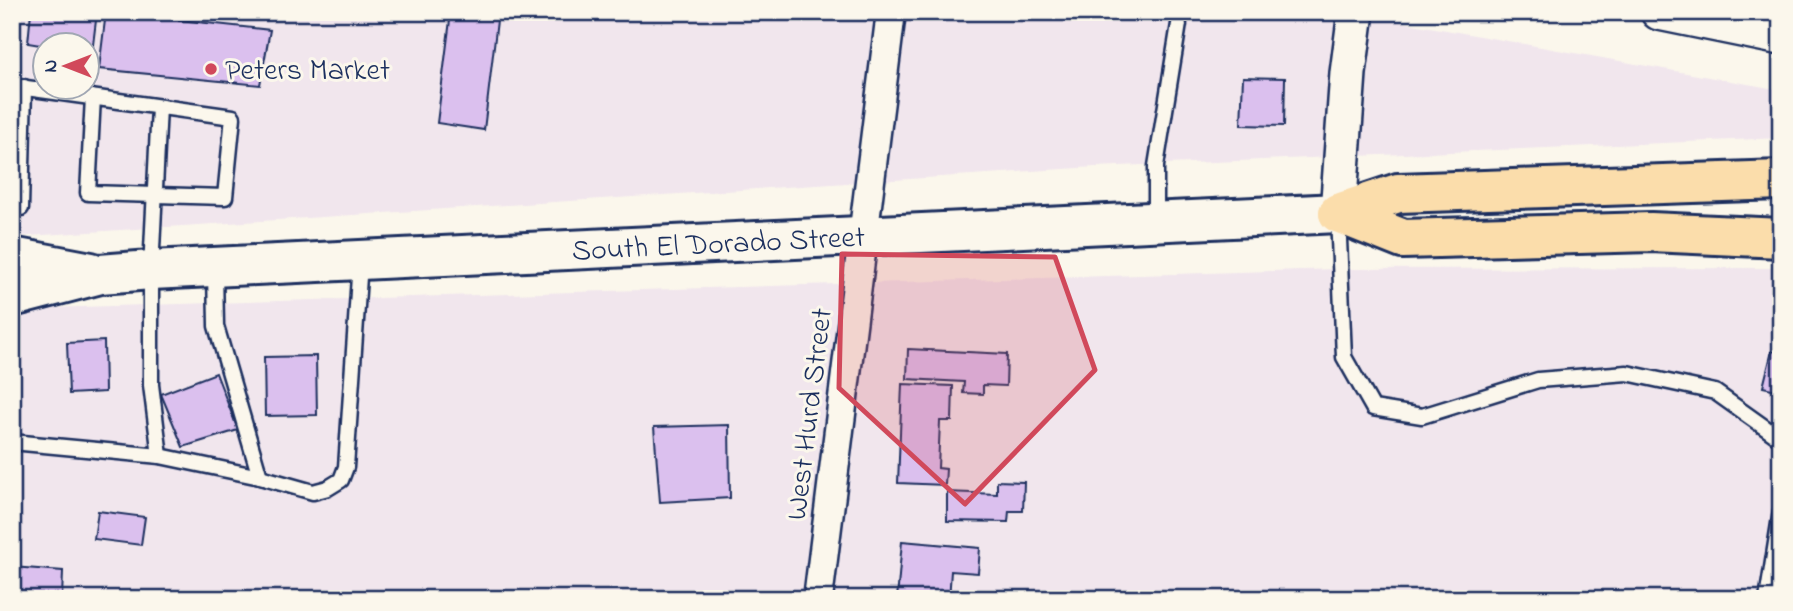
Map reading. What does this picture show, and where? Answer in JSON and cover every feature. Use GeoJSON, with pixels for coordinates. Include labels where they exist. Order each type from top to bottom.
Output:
{"type":"FeatureCollection","features":[{"type":"Feature","properties":{"kind":"highway"},"geometry":{"type":"LineString","coordinates":[[1338,213],[1398,192],[1781,180]]}},
{"type":"Feature","properties":{"kind":"highway"},"geometry":{"type":"LineString","coordinates":[[1338,213],[1403,239],[1651,232],[1781,238]]}},
{"type":"Feature","properties":{"kind":"main road","name":"South El Dorado Street"},"geometry":{"type":"LineString","coordinates":[[12,297],[100,274],[151,270],[1338,213]]}},
{"type":"Feature","properties":{"kind":"main road","name":"South El Dorado Street"},"geometry":{"type":"LineString","coordinates":[[12,257],[100,274]]}},
{"type":"Feature","properties":{"kind":"street","name":"West Hurd Street"},"geometry":{"type":"LineString","coordinates":[[818,599],[891,12]]}},
{"type":"Feature","properties":{"kind":"street"},"geometry":{"type":"LineString","coordinates":[[1338,213],[1348,73],[1356,12]]}},
{"type":"Feature","properties":{"kind":"street"},"geometry":{"type":"LineString","coordinates":[[1659,12],[1781,37]]}},
{"type":"Feature","properties":{"kind":"lane"},"geometry":{"type":"LineString","coordinates":[[1156,222],[1156,166],[1179,24]]}},
{"type":"Feature","properties":{"kind":"lane"},"geometry":{"type":"LineString","coordinates":[[18,87],[20,208]]}},
{"type":"Feature","properties":{"kind":"lane"},"geometry":{"type":"LineString","coordinates":[[93,102],[88,193],[225,197],[233,117],[102,98]]}},
{"type":"Feature","properties":{"kind":"lane"},"geometry":{"type":"LineString","coordinates":[[159,107],[151,270],[151,385],[160,456]]}},
{"type":"Feature","properties":{"kind":"lane"},"geometry":{"type":"LineString","coordinates":[[1338,213],[1344,357],[1373,408],[1422,416],[1538,380],[1627,373],[1714,391],[1781,439]]}},
{"type":"Feature","properties":{"kind":"lane"},"geometry":{"type":"LineString","coordinates":[[12,442],[160,456],[260,477],[313,492],[328,488],[341,480],[346,467],[360,261]]}},
{"type":"Feature","properties":{"kind":"lane"},"geometry":{"type":"LineString","coordinates":[[214,267],[216,326],[260,477]]}},
{"type":"Feature","properties":{"kind":"lane"},"geometry":{"type":"LineString","coordinates":[[1767,599],[1781,511]]}},
{"type":"Feature","properties":{"kind":"highlighted area"},"geometry":{"type":"Polygon","coordinates":[[[842,254],[1055,257],[1095,370],[965,504],[839,388],[842,254]]]}},
{"type":"Feature","properties":{"kind":"shaded area"},"geometry":{"type":"Polygon","coordinates":[[[12,12],[1346,12],[1781,90],[1781,138],[1095,167],[12,237],[12,12]]]}},
{"type":"Feature","properties":{"kind":"shaded area"},"geometry":{"type":"Polygon","coordinates":[[[1335,269],[1781,270],[1781,599],[12,599],[12,309],[1335,269]]]}},
{"type":"Feature","properties":{"kind":"building"},"geometry":{"type":"Polygon","coordinates":[[[31,12],[97,12],[95,32],[32,32],[32,44],[28,43],[31,12]]]}},
{"type":"Feature","properties":{"kind":"building"},"geometry":{"type":"Polygon","coordinates":[[[106,12],[270,30],[260,85],[102,69],[106,12]]]}},
{"type":"Feature","properties":{"kind":"building"},"geometry":{"type":"Polygon","coordinates":[[[451,12],[498,12],[484,130],[437,123],[451,12]]]}},
{"type":"Feature","properties":{"kind":"building"},"geometry":{"type":"Polygon","coordinates":[[[1243,77],[1285,78],[1284,126],[1241,125],[1243,77]]]}},
{"type":"Feature","properties":{"kind":"building"},"geometry":{"type":"Polygon","coordinates":[[[104,341],[105,392],[69,394],[67,343],[104,341]]]}},
{"type":"Feature","properties":{"kind":"building"},"geometry":{"type":"Polygon","coordinates":[[[908,349],[1007,354],[1006,386],[983,385],[983,394],[963,393],[964,382],[907,379],[908,349]]]}},
{"type":"Feature","properties":{"kind":"building"},"geometry":{"type":"Polygon","coordinates":[[[1772,351],[1781,353],[1781,391],[1763,387],[1772,351]]]}},
{"type":"Feature","properties":{"kind":"building"},"geometry":{"type":"Polygon","coordinates":[[[316,356],[317,415],[265,416],[264,357],[316,356]]]}},
{"type":"Feature","properties":{"kind":"building"},"geometry":{"type":"Polygon","coordinates":[[[216,373],[238,430],[183,447],[161,394],[216,373]]]}},
{"type":"Feature","properties":{"kind":"building"},"geometry":{"type":"Polygon","coordinates":[[[902,384],[953,386],[952,421],[940,421],[938,468],[946,469],[945,485],[898,483],[902,384]]]}},
{"type":"Feature","properties":{"kind":"building"},"geometry":{"type":"Polygon","coordinates":[[[729,425],[730,498],[660,502],[654,427],[729,425]]]}},
{"type":"Feature","properties":{"kind":"building"},"geometry":{"type":"Polygon","coordinates":[[[997,481],[1024,482],[1023,511],[1009,511],[1008,522],[947,521],[947,492],[997,494],[997,481]]]}},
{"type":"Feature","properties":{"kind":"building"},"geometry":{"type":"Polygon","coordinates":[[[98,511],[145,517],[141,545],[94,539],[98,511]]]}},
{"type":"Feature","properties":{"kind":"building"},"geometry":{"type":"Polygon","coordinates":[[[902,541],[980,548],[978,573],[951,571],[949,599],[897,599],[902,541]]]}},
{"type":"Feature","properties":{"kind":"building"},"geometry":{"type":"Polygon","coordinates":[[[12,567],[63,571],[62,599],[12,599],[12,567]]]}},
{"type":"Feature","properties":{"kind":"place","name":"Peters Market"},"geometry":{"type":"Point","coordinates":[211,69]}}]}
